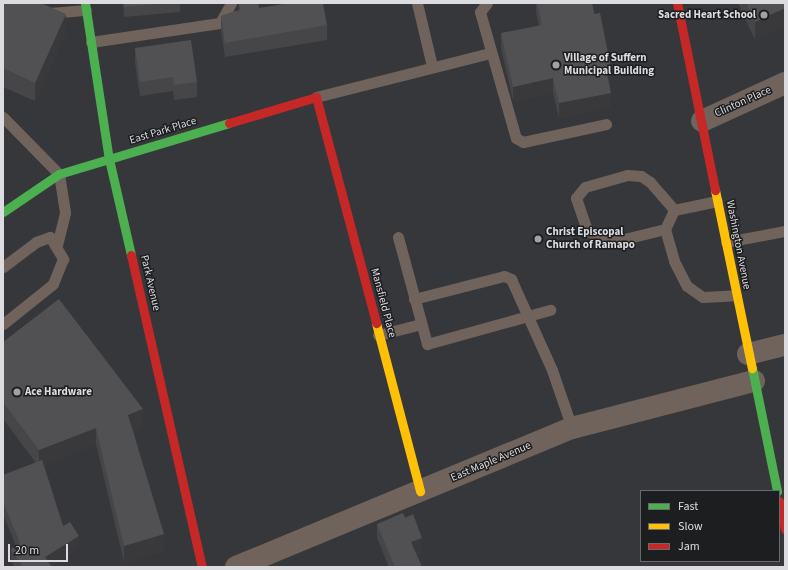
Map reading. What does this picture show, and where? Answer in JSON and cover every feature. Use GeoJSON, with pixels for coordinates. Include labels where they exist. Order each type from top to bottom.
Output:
{"type":"FeatureCollection","features":[{"type":"Feature","properties":{"kind":"street","name":"Washington Avenue"},"geometry":{"type":"LineString","coordinates":[[677,3],[777,490]]}},
{"type":"Feature","properties":{"kind":"street","name":"Park Avenue"},"geometry":{"type":"LineString","coordinates":[[86,7],[109,159],[202,567]]}},
{"type":"Feature","properties":{"kind":"street","name":"Clinton Place"},"geometry":{"type":"LineString","coordinates":[[702,121],[785,83]]}},
{"type":"Feature","properties":{"kind":"street","name":"East Park Place"},"geometry":{"type":"LineString","coordinates":[[3,212],[59,174],[316,97]]}},
{"type":"Feature","properties":{"kind":"street","name":"Mansfield Place"},"geometry":{"type":"LineString","coordinates":[[316,97],[420,492]]}},
{"type":"Feature","properties":{"kind":"street"},"geometry":{"type":"LineString","coordinates":[[748,354],[785,345]]}},
{"type":"Feature","properties":{"kind":"street","name":"East Maple Avenue"},"geometry":{"type":"LineString","coordinates":[[236,567],[572,428],[754,382]]}},
{"type":"Feature","properties":{"kind":"street"},"geometry":{"type":"LineString","coordinates":[[780,506],[785,529]]}},
{"type":"Feature","properties":{"kind":"lane"},"geometry":{"type":"LineString","coordinates":[[91,42],[220,23],[231,3]]}},
{"type":"Feature","properties":{"kind":"lane"},"geometry":{"type":"LineString","coordinates":[[417,3],[432,66]]}},
{"type":"Feature","properties":{"kind":"lane"},"geometry":{"type":"LineString","coordinates":[[487,3],[480,12],[490,54],[516,138],[523,142],[606,124]]}},
{"type":"Feature","properties":{"kind":"lane"},"geometry":{"type":"LineString","coordinates":[[40,11],[86,7]]}},
{"type":"Feature","properties":{"kind":"lane"},"geometry":{"type":"LineString","coordinates":[[316,97],[432,66],[490,54]]}},
{"type":"Feature","properties":{"kind":"lane"},"geometry":{"type":"LineString","coordinates":[[3,117],[59,174],[65,212],[58,244],[63,260],[58,277],[3,324]]}},
{"type":"Feature","properties":{"kind":"lane"},"geometry":{"type":"LineString","coordinates":[[665,229],[608,243],[597,239],[587,230],[576,198],[585,187],[595,182],[626,175],[641,176],[674,210]]}},
{"type":"Feature","properties":{"kind":"lane"},"geometry":{"type":"LineString","coordinates":[[674,210],[717,201]]}},
{"type":"Feature","properties":{"kind":"lane"},"geometry":{"type":"LineString","coordinates":[[674,210],[665,229],[674,261],[687,286],[703,297],[736,295]]}},
{"type":"Feature","properties":{"kind":"lane"},"geometry":{"type":"LineString","coordinates":[[726,242],[785,231]]}},
{"type":"Feature","properties":{"kind":"lane"},"geometry":{"type":"LineString","coordinates":[[398,236],[427,344],[527,315],[550,310]]}},
{"type":"Feature","properties":{"kind":"lane"},"geometry":{"type":"LineString","coordinates":[[3,267],[36,242],[50,237],[58,244]]}},
{"type":"Feature","properties":{"kind":"lane"},"geometry":{"type":"LineString","coordinates":[[414,298],[504,276],[511,280],[552,370],[572,428]]}},
{"type":"Feature","properties":{"kind":"lane"},"geometry":{"type":"LineString","coordinates":[[378,335],[421,324]]}},
{"type":"Feature","properties":{"kind":"building"},"geometry":{"type":"Polygon","coordinates":[[[3,3],[41,3],[66,14],[35,83],[3,68],[3,3]]]}},
{"type":"Feature","properties":{"kind":"building"},"geometry":{"type":"Polygon","coordinates":[[[124,3],[167,3],[124,7],[124,3]]]}},
{"type":"Feature","properties":{"kind":"building"},"geometry":{"type":"Polygon","coordinates":[[[239,3],[258,3],[259,8],[290,3],[323,3],[327,25],[225,43],[221,16],[240,10],[239,3]]]}},
{"type":"Feature","properties":{"kind":"building","name":"Village of Suffern Municipal Building"},"geometry":{"type":"Polygon","coordinates":[[[537,3],[592,3],[594,14],[600,13],[611,68],[606,69],[611,93],[559,103],[553,78],[513,87],[501,33],[542,25],[537,3]]]}},
{"type":"Feature","properties":{"kind":"building"},"geometry":{"type":"Polygon","coordinates":[[[746,3],[785,3],[785,8],[755,22],[746,3]]]}},
{"type":"Feature","properties":{"kind":"building"},"geometry":{"type":"Polygon","coordinates":[[[191,40],[197,82],[174,85],[173,77],[140,82],[135,48],[191,40]]]}},
{"type":"Feature","properties":{"kind":"building"},"geometry":{"type":"Polygon","coordinates":[[[59,299],[143,409],[128,415],[164,534],[124,546],[96,428],[39,450],[3,402],[3,342],[59,299]]]}},
{"type":"Feature","properties":{"kind":"building"},"geometry":{"type":"Polygon","coordinates":[[[42,460],[63,526],[70,522],[79,536],[45,557],[52,567],[23,567],[11,549],[20,543],[3,502],[3,475],[42,460]]]}},
{"type":"Feature","properties":{"kind":"building"},"geometry":{"type":"Polygon","coordinates":[[[403,513],[405,518],[413,514],[422,538],[411,542],[422,567],[395,567],[377,524],[403,513]]]}},
{"type":"Feature","properties":{"kind":"traffic: fast"},"geometry":{"type":"LineString","coordinates":[[85,3],[109,159],[131,255]]}},
{"type":"Feature","properties":{"kind":"traffic: fast"},"geometry":{"type":"LineString","coordinates":[[3,212],[59,174],[229,123]]}},
{"type":"Feature","properties":{"kind":"traffic: fast"},"geometry":{"type":"LineString","coordinates":[[752,368],[777,490]]}},
{"type":"Feature","properties":{"kind":"traffic: slow"},"geometry":{"type":"LineString","coordinates":[[715,190],[752,368]]}},
{"type":"Feature","properties":{"kind":"traffic: slow"},"geometry":{"type":"LineString","coordinates":[[376,323],[420,491]]}},
{"type":"Feature","properties":{"kind":"traffic: jam"},"geometry":{"type":"LineString","coordinates":[[677,3],[715,190]]}},
{"type":"Feature","properties":{"kind":"traffic: jam"},"geometry":{"type":"LineString","coordinates":[[229,123],[316,97],[376,323]]}},
{"type":"Feature","properties":{"kind":"traffic: jam"},"geometry":{"type":"LineString","coordinates":[[131,255],[202,567]]}},
{"type":"Feature","properties":{"kind":"traffic: jam"},"geometry":{"type":"LineString","coordinates":[[780,506],[785,529]]}},
{"type":"Feature","properties":{"kind":"place","name":"Sacred Heart School"},"geometry":{"type":"Point","coordinates":[764,15]}},
{"type":"Feature","properties":{"kind":"place","name":"Village of Suffern Municipal Building"},"geometry":{"type":"Point","coordinates":[556,65]}},
{"type":"Feature","properties":{"kind":"place","name":"Christ Episcopal Church of Ramapo"},"geometry":{"type":"Point","coordinates":[538,239]}},
{"type":"Feature","properties":{"kind":"place","name":"Ace Hardware"},"geometry":{"type":"Point","coordinates":[17,392]}}]}
